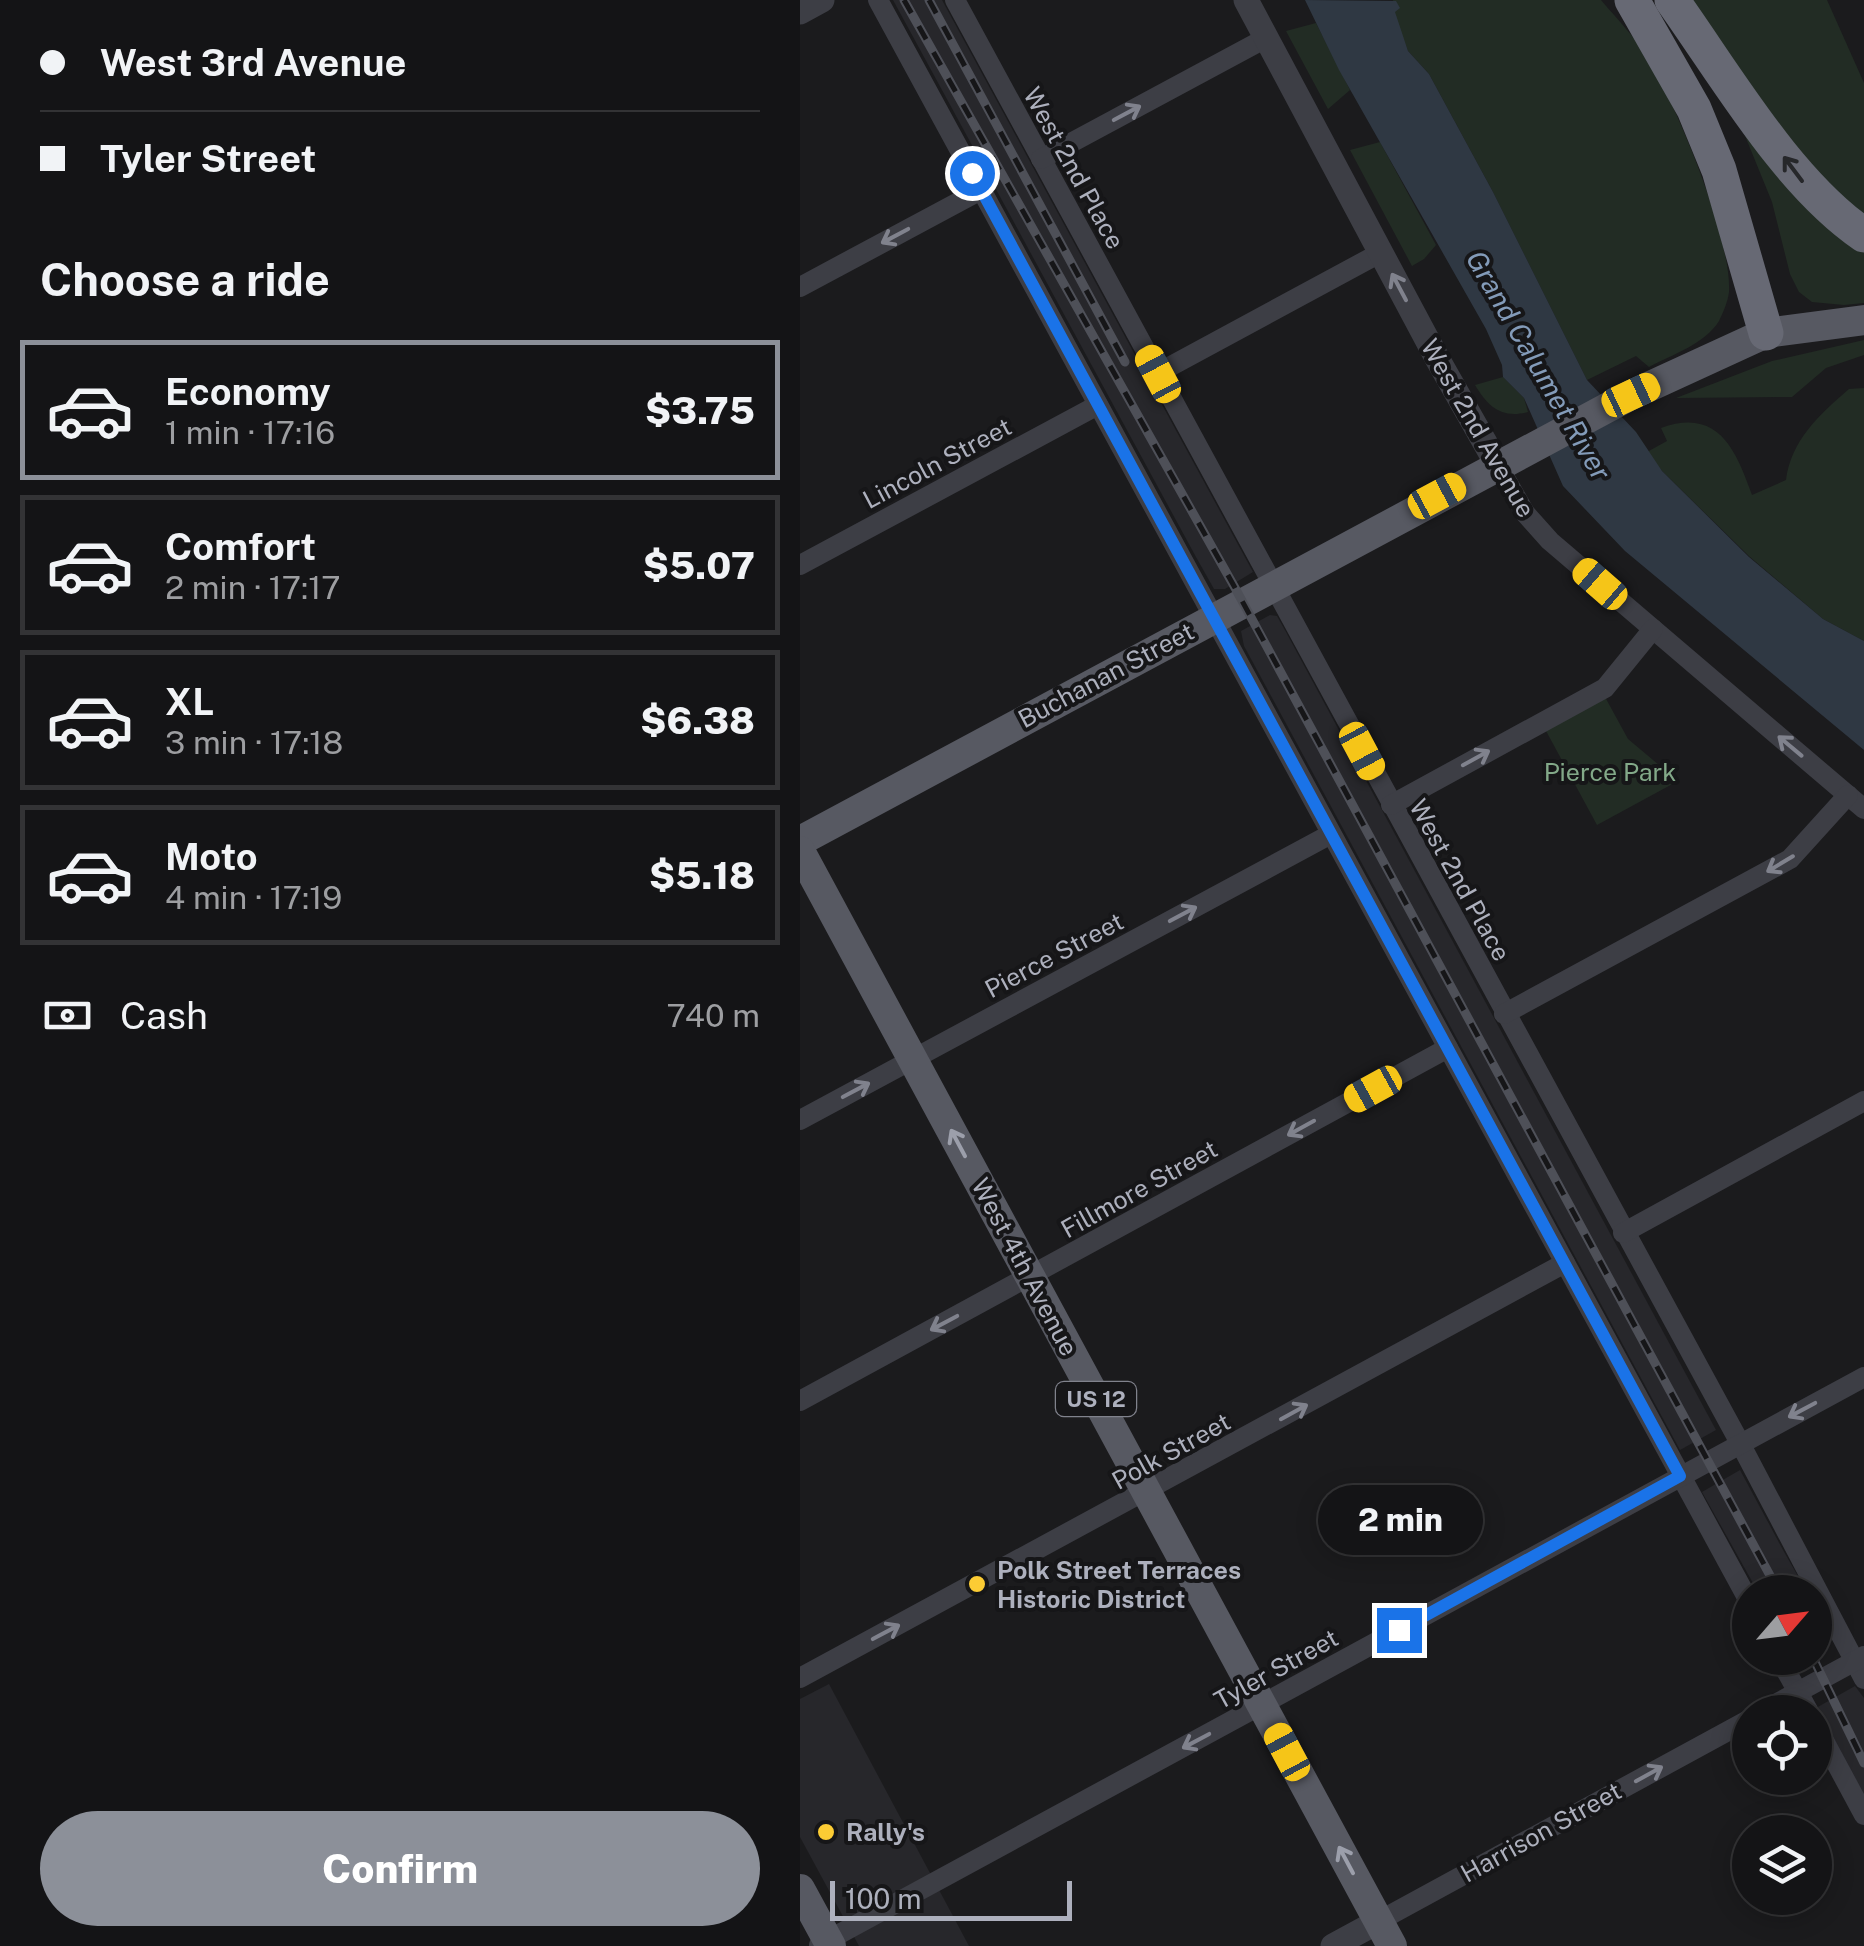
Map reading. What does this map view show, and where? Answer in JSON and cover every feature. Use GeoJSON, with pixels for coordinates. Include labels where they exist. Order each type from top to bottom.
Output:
{"type":"FeatureCollection","features":[{"type":"Feature","properties":{"kind":"highway"},"geometry":{"type":"LineString","coordinates":[[1632,0],[1694,109],[1778,331]]}},
{"type":"Feature","properties":{"kind":"highway"},"geometry":{"type":"LineString","coordinates":[[1660,0],[1716,100],[1740,164],[1778,331]]}},
{"type":"Feature","properties":{"kind":"highway"},"geometry":{"type":"LineString","coordinates":[[1672,0],[1800,178],[1828,208],[1864,236]]}},
{"type":"Feature","properties":{"kind":"main road","name":"Buchanan Street"},"geometry":{"type":"LineString","coordinates":[[800,841],[1273,586],[1506,468],[1631,395],[1778,331],[1864,320]]}},
{"type":"Feature","properties":{"kind":"main road","name":"West 4th Avenue"},"geometry":{"type":"LineString","coordinates":[[800,851],[1385,1934]]}},
{"type":"Feature","properties":{"kind":"main road"},"geometry":{"type":"LineString","coordinates":[[800,1889],[825,1944]]}},
{"type":"Feature","properties":{"kind":"street"},"geometry":{"type":"LineString","coordinates":[[800,12],[822,0]]}},
{"type":"Feature","properties":{"kind":"street"},"geometry":{"type":"LineString","coordinates":[[878,0],[1734,1575]]}},
{"type":"Feature","properties":{"kind":"street","name":"West 2nd Place"},"geometry":{"type":"LineString","coordinates":[[954,0],[1861,1666]]}},
{"type":"Feature","properties":{"kind":"street","name":"West 2nd Avenue"},"geometry":{"type":"LineString","coordinates":[[1246,0],[1380,252],[1506,468],[1525,514],[1550,541],[1856,802]]}},
{"type":"Feature","properties":{"kind":"street"},"geometry":{"type":"LineString","coordinates":[[1041,159],[1266,38]]}},
{"type":"Feature","properties":{"kind":"street"},"geometry":{"type":"LineString","coordinates":[[800,287],[981,190]]}},
{"type":"Feature","properties":{"kind":"street"},"geometry":{"type":"LineString","coordinates":[[1158,374],[1380,252]]}},
{"type":"Feature","properties":{"kind":"street","name":"Lincoln Street"},"geometry":{"type":"LineString","coordinates":[[800,565],[1098,405]]}},
{"type":"Feature","properties":{"kind":"street"},"geometry":{"type":"LineString","coordinates":[[1390,805],[1605,688],[1653,629]]}},
{"type":"Feature","properties":{"kind":"street"},"geometry":{"type":"LineString","coordinates":[[1504,1014],[1790,859],[1856,802]]}},
{"type":"Feature","properties":{"kind":"street","name":"Pierce Street"},"geometry":{"type":"LineString","coordinates":[[800,1120],[1332,834]]}},
{"type":"Feature","properties":{"kind":"street","name":"Fillmore Street"},"geometry":{"type":"LineString","coordinates":[[800,1400],[1448,1048]]}},
{"type":"Feature","properties":{"kind":"street"},"geometry":{"type":"LineString","coordinates":[[1623,1233],[1864,1101]]}},
{"type":"Feature","properties":{"kind":"street","name":"Polk Street"},"geometry":{"type":"LineString","coordinates":[[800,1678],[1565,1263]]}},
{"type":"Feature","properties":{"kind":"street","name":"Tyler Street"},"geometry":{"type":"LineString","coordinates":[[825,1944],[1864,1377]]}},
{"type":"Feature","properties":{"kind":"street"},"geometry":{"type":"LineString","coordinates":[[1794,1695],[1861,1666]]}},
{"type":"Feature","properties":{"kind":"street"},"geometry":{"type":"LineString","coordinates":[[1788,1675],[1798,1693]]}},
{"type":"Feature","properties":{"kind":"street","name":"Harrison Street"},"geometry":{"type":"LineString","coordinates":[[1333,1946],[1385,1934],[1732,1730]]}},
{"type":"Feature","properties":{"kind":"street"},"geometry":{"type":"LineString","coordinates":[[1832,1755],[1864,1814]]}},
{"type":"Feature","properties":{"kind":"shaded area"},"geometry":{"type":"Polygon","coordinates":[[[893,0],[942,0],[1253,572],[1225,589],[1214,589],[893,0]]]}},
{"type":"Feature","properties":{"kind":"shaded area"},"geometry":{"type":"Polygon","coordinates":[[[1270,615],[1277,616],[1286,632],[1716,1430],[1680,1450],[1244,646],[1241,631],[1270,615]]]}},
{"type":"Feature","properties":{"kind":"shaded area"},"geometry":{"type":"Polygon","coordinates":[[[1740,1470],[1797,1575],[1748,1575],[1702,1492],[1740,1470]]]}},
{"type":"Feature","properties":{"kind":"shaded area"},"geometry":{"type":"Polygon","coordinates":[[[829,1684],[969,1946],[859,1946],[800,1837],[800,1699],[829,1684]]]}},
{"type":"Feature","properties":{"kind":"shaded area"},"geometry":{"type":"Polygon","coordinates":[[[1855,1686],[1864,1698],[1864,1796],[1832,1737],[1832,1699],[1855,1686]]]}},
{"type":"Feature","properties":{"kind":"green space"},"geometry":{"type":"Polygon","coordinates":[[[1393,0],[1601,0],[1638,44],[1661,81],[1712,208],[1728,269],[1729,292],[1713,329],[1649,367],[1636,356],[1587,380],[1429,74],[1408,51],[1393,0]]]}},
{"type":"Feature","properties":{"kind":"green space"},"geometry":{"type":"Polygon","coordinates":[[[1689,0],[1827,0],[1864,83],[1864,219],[1826,189],[1689,0]]]}},
{"type":"Feature","properties":{"kind":"green space"},"geometry":{"type":"Polygon","coordinates":[[[1316,23],[1350,90],[1328,109],[1286,31],[1316,23]]]}},
{"type":"Feature","properties":{"kind":"green space"},"geometry":{"type":"Polygon","coordinates":[[[1739,121],[1864,249],[1864,303],[1812,302],[1799,292],[1790,274],[1772,202],[1739,121]]]}},
{"type":"Feature","properties":{"kind":"green space"},"geometry":{"type":"Polygon","coordinates":[[[1380,142],[1436,245],[1412,266],[1350,150],[1380,142]]]}},
{"type":"Feature","properties":{"kind":"green space"},"geometry":{"type":"Polygon","coordinates":[[[1864,340],[1864,355],[1826,368],[1792,397],[1676,398],[1772,361],[1864,340]]]}},
{"type":"Feature","properties":{"kind":"green space"},"geometry":{"type":"Polygon","coordinates":[[[1503,377],[1524,398],[1528,412],[1511,414],[1497,409],[1475,385],[1503,377]]]}},
{"type":"Feature","properties":{"kind":"green space"},"geometry":{"type":"Polygon","coordinates":[[[1864,388],[1864,641],[1823,619],[1750,557],[1647,452],[1667,441],[1661,428],[1697,423],[1711,428],[1731,449],[1752,495],[1786,480],[1794,452],[1808,429],[1849,389],[1864,388]]]}},
{"type":"Feature","properties":{"kind":"green space","name":"Pierce Park"},"geometry":{"type":"Polygon","coordinates":[[[1605,697],[1628,739],[1678,781],[1597,825],[1545,729],[1605,697]]]}},
{"type":"Feature","properties":{"kind":"water","name":"Grand Calumet River"},"geometry":{"type":"Polygon","coordinates":[[[1305,0],[1396,1],[1400,8],[1395,12],[1408,51],[1429,74],[1587,380],[1636,432],[1662,471],[1749,557],[1823,619],[1864,641],[1864,750],[1625,551],[1563,486],[1524,398],[1503,377],[1502,365],[1486,329],[1339,70],[1305,0]]]}},
{"type":"Feature","properties":{"kind":"railway"},"geometry":{"type":"LineString","coordinates":[[904,0],[1234,586],[1770,1575]]}},
{"type":"Feature","properties":{"kind":"railway"},"geometry":{"type":"LineString","coordinates":[[929,0],[1125,362]]}},
{"type":"Feature","properties":{"kind":"railway"},"geometry":{"type":"LineString","coordinates":[[1821,1675],[1864,1763]]}},
{"type":"Feature","properties":{"kind":"place","name":"Polk Street Terraces Historic District"},"geometry":{"type":"Point","coordinates":[977,1584]}},
{"type":"Feature","properties":{"kind":"place","name":"Rally's"},"geometry":{"type":"Point","coordinates":[826,1832]}},
{"type":"Feature","properties":{"kind":"route"},"geometry":{"type":"LineString","coordinates":[[972,173],[1680,1476],[1399,1630]]}}]}
